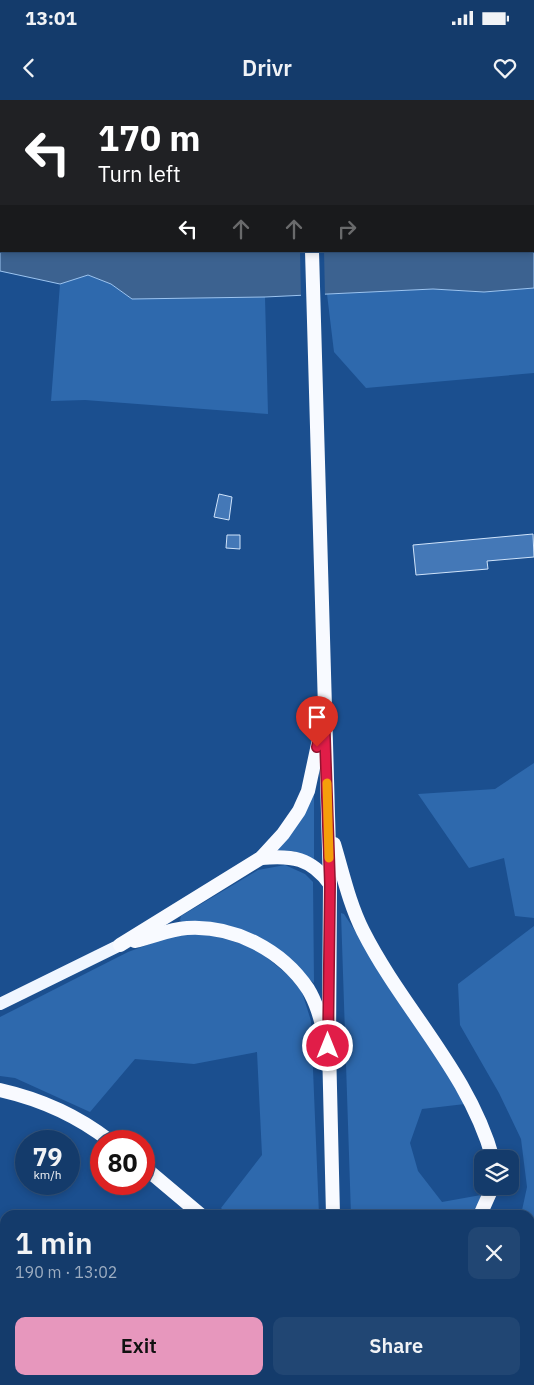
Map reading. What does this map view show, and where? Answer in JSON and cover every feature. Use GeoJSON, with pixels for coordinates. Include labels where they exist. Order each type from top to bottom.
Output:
{"type":"FeatureCollection","features":[{"type":"Feature","properties":{"kind":"highway"},"geometry":{"type":"LineString","coordinates":[[312,252],[330,884],[328,1046],[333,1210]]}},
{"type":"Feature","properties":{"kind":"highway"},"geometry":{"type":"LineString","coordinates":[[120,945],[261,858],[283,834],[299,811],[308,791],[324,710]]}},
{"type":"Feature","properties":{"kind":"highway"},"geometry":{"type":"LineString","coordinates":[[328,822],[350,902],[364,932],[457,1075],[477,1112],[490,1150]]}},
{"type":"Feature","properties":{"kind":"highway"},"geometry":{"type":"LineString","coordinates":[[261,858],[295,858],[320,871],[330,884]]}},
{"type":"Feature","properties":{"kind":"highway"},"geometry":{"type":"LineString","coordinates":[[120,945],[185,928],[212,928],[248,939],[272,953],[294,973],[307,989],[315,1003],[328,1046]]}},
{"type":"Feature","properties":{"kind":"highway"},"geometry":{"type":"LineString","coordinates":[[0,1090],[60,1110],[94,1130]]}},
{"type":"Feature","properties":{"kind":"highway"},"geometry":{"type":"LineString","coordinates":[[155,1176],[195,1210]]}},
{"type":"Feature","properties":{"kind":"highway"},"geometry":{"type":"LineString","coordinates":[[482,1210],[489,1195]]}},
{"type":"Feature","properties":{"kind":"main road"},"geometry":{"type":"LineString","coordinates":[[0,1004],[120,945]]}},
{"type":"Feature","properties":{"kind":"shaded area"},"geometry":{"type":"Polygon","coordinates":[[[0,252],[534,252],[534,288],[484,292],[433,289],[265,297],[132,299],[111,284],[88,275],[60,284],[0,271],[0,252]]]}},
{"type":"Feature","properties":{"kind":"shaded area"},"geometry":{"type":"Polygon","coordinates":[[[88,275],[111,284],[132,299],[265,297],[268,414],[85,400],[51,401],[60,284],[88,275]]]}},
{"type":"Feature","properties":{"kind":"shaded area"},"geometry":{"type":"Polygon","coordinates":[[[534,288],[534,373],[366,388],[334,352],[327,294],[433,289],[484,292],[534,288]]]}},
{"type":"Feature","properties":{"kind":"shaded area"},"geometry":{"type":"Polygon","coordinates":[[[534,763],[534,918],[515,916],[504,858],[469,868],[418,794],[495,789],[534,763]]]}},
{"type":"Feature","properties":{"kind":"shaded area"},"geometry":{"type":"Polygon","coordinates":[[[314,793],[314,861],[294,851],[275,850],[314,793]]]}},
{"type":"Feature","properties":{"kind":"shaded area"},"geometry":{"type":"Polygon","coordinates":[[[285,865],[305,874],[313,882],[314,983],[259,938],[228,925],[184,924],[180,920],[181,916],[258,870],[285,865]]]}},
{"type":"Feature","properties":{"kind":"shaded area"},"geometry":{"type":"Polygon","coordinates":[[[341,913],[344,914],[450,1076],[465,1104],[422,1109],[410,1143],[418,1171],[442,1202],[481,1195],[474,1210],[351,1210],[341,913]]]}},
{"type":"Feature","properties":{"kind":"shaded area"},"geometry":{"type":"Polygon","coordinates":[[[534,926],[534,1210],[522,1210],[527,1187],[521,1139],[499,1093],[460,1025],[458,984],[534,926]]]}},
{"type":"Feature","properties":{"kind":"shaded area"},"geometry":{"type":"Polygon","coordinates":[[[201,932],[253,947],[288,975],[302,992],[311,1021],[319,1210],[223,1210],[221,1208],[262,1155],[257,1052],[194,1064],[135,1059],[90,1112],[15,1078],[0,1076],[0,1017],[128,952],[169,937],[201,932]]]}},
{"type":"Feature","properties":{"kind":"pier"},"geometry":{"type":"Polygon","coordinates":[[[300,252],[324,252],[325,296],[301,298],[300,252]]]}},
{"type":"Feature","properties":{"kind":"building"},"geometry":{"type":"Polygon","coordinates":[[[219,494],[232,497],[229,520],[214,517],[219,494]]]}},
{"type":"Feature","properties":{"kind":"building"},"geometry":{"type":"Polygon","coordinates":[[[533,534],[534,557],[487,561],[488,569],[416,575],[413,545],[533,534]]]}},
{"type":"Feature","properties":{"kind":"building"},"geometry":{"type":"Polygon","coordinates":[[[227,535],[240,535],[240,549],[226,548],[227,535]]]}},
{"type":"Feature","properties":{"kind":"slow traffic"},"geometry":{"type":"LineString","coordinates":[[327,783],[329,858]]}},
{"type":"Feature","properties":{"kind":"route"},"geometry":{"type":"LineString","coordinates":[[317,747],[324,710],[330,884],[328,1046]]}}]}
